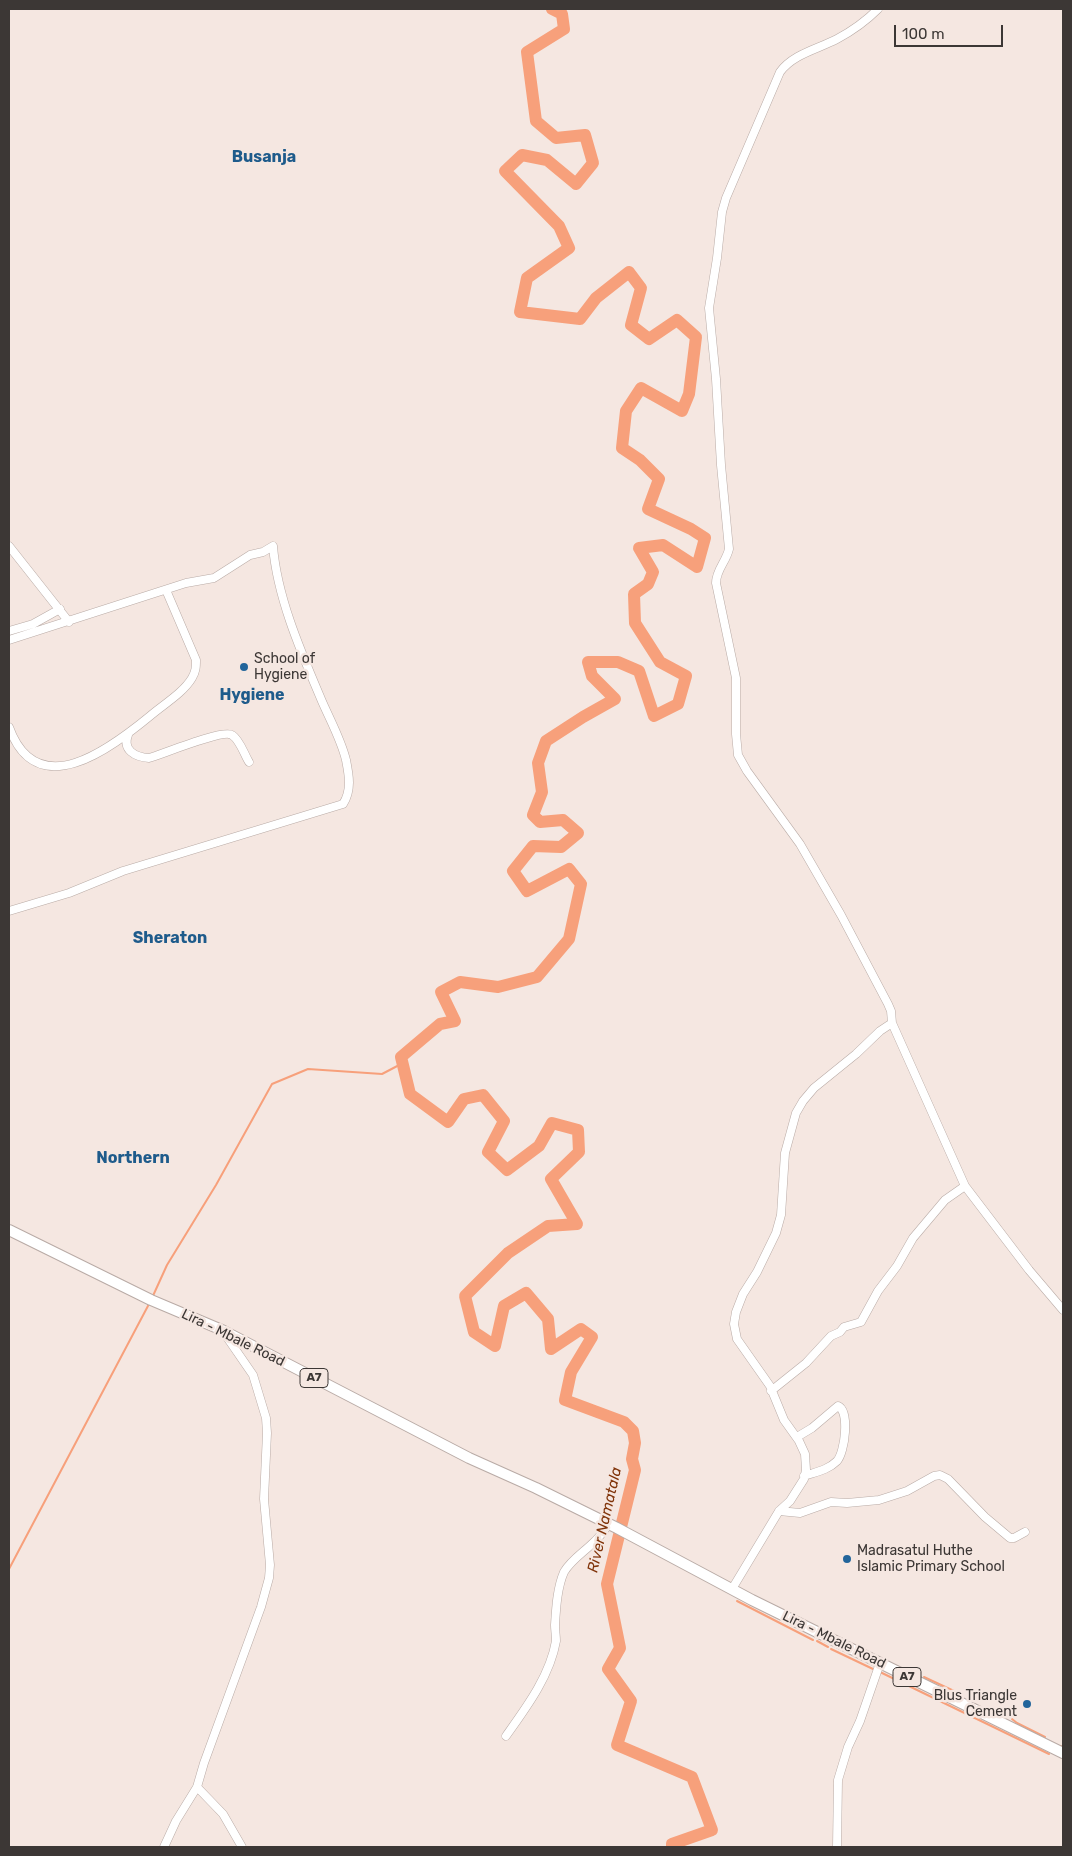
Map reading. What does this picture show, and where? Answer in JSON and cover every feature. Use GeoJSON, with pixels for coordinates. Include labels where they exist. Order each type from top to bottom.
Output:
{"type":"FeatureCollection","features":[{"type":"Feature","properties":{"kind":"main road","name":"Lira - Mbale Road"},"geometry":{"type":"LineString","coordinates":[[9,1230],[151,1300],[222,1330],[469,1458],[613,1526],[632,1538],[732,1589],[1063,1753]]}},
{"type":"Feature","properties":{"kind":"street"},"geometry":{"type":"LineString","coordinates":[[878,9],[854,29],[838,39],[785,65],[780,72],[724,205],[709,308],[729,540],[728,556],[716,575],[716,583],[736,678],[738,755],[747,772],[800,844],[888,1004],[892,1023],[965,1186],[1029,1270],[1063,1310]]}},
{"type":"Feature","properties":{"kind":"street"},"geometry":{"type":"LineString","coordinates":[[9,546],[69,622]]}},
{"type":"Feature","properties":{"kind":"street"},"geometry":{"type":"LineString","coordinates":[[9,640],[186,583],[214,578],[250,555],[263,552],[273,546],[275,564],[290,617],[345,757],[349,787],[347,798],[343,804],[123,871],[69,893],[9,911]]}},
{"type":"Feature","properties":{"kind":"street"},"geometry":{"type":"LineString","coordinates":[[9,727],[13,739],[23,751],[38,762],[55,767],[80,762],[95,753],[103,752],[128,735],[187,685],[196,668],[196,660],[166,590]]}},
{"type":"Feature","properties":{"kind":"street"},"geometry":{"type":"LineString","coordinates":[[9,631],[33,624],[60,609]]}},
{"type":"Feature","properties":{"kind":"street"},"geometry":{"type":"LineString","coordinates":[[128,735],[126,746],[129,751],[140,757],[149,758],[227,733],[235,737],[249,762]]}},
{"type":"Feature","properties":{"kind":"street"},"geometry":{"type":"LineString","coordinates":[[732,1589],[779,1511],[790,1501],[804,1476],[806,1462],[805,1454],[797,1437],[784,1420],[770,1386],[737,1339],[734,1318],[741,1297],[757,1272],[776,1234],[781,1215],[784,1153],[791,1127],[803,1101],[814,1088],[856,1054],[880,1031],[892,1023]]}},
{"type":"Feature","properties":{"kind":"street"},"geometry":{"type":"LineString","coordinates":[[771,1391],[806,1363],[831,1336],[840,1332],[844,1327],[861,1322],[878,1291],[897,1266],[918,1232],[945,1200],[965,1186]]}},
{"type":"Feature","properties":{"kind":"street"},"geometry":{"type":"LineString","coordinates":[[164,1847],[176,1821],[197,1787],[261,1607],[269,1578],[270,1565],[264,1499],[266,1418],[253,1374],[222,1330]]}},
{"type":"Feature","properties":{"kind":"street"},"geometry":{"type":"LineString","coordinates":[[797,1437],[812,1428],[838,1406],[843,1409],[845,1415],[844,1436],[840,1457],[827,1469],[804,1476]]}},
{"type":"Feature","properties":{"kind":"street"},"geometry":{"type":"LineString","coordinates":[[779,1511],[800,1513],[831,1502],[847,1503],[879,1500],[901,1494],[934,1476],[940,1475],[948,1479],[985,1517],[1010,1538],[1025,1532]]}},
{"type":"Feature","properties":{"kind":"street"},"geometry":{"type":"LineString","coordinates":[[506,1736],[526,1707],[545,1674],[551,1658],[556,1640],[556,1612],[565,1572],[575,1559],[613,1526]]}},
{"type":"Feature","properties":{"kind":"street"},"geometry":{"type":"LineString","coordinates":[[837,1847],[838,1780],[848,1746],[863,1712],[880,1663]]}},
{"type":"Feature","properties":{"kind":"street"},"geometry":{"type":"LineString","coordinates":[[197,1787],[223,1814],[242,1847]]}},
{"type":"Feature","properties":{"kind":"waterway","name":"River Namatala"},"geometry":{"type":"LineString","coordinates":[[552,9],[562,14],[564,29],[527,52],[536,121],[556,138],[585,135],[593,163],[576,184],[547,160],[522,155],[505,171],[559,226],[569,248],[527,278],[520,312],[580,319],[596,298],[629,272],[641,288],[631,325],[649,339],[677,320],[696,337],[689,394],[682,411],[641,388],[626,411],[622,448],[640,460],[659,479],[648,509],[691,529],[705,538],[697,567],[663,545],[639,548],[653,572],[648,584],[634,594],[635,623],[660,662],[686,676],[678,704],[654,716],[639,671],[618,662],[588,662],[592,676],[615,699],[546,741],[538,763],[542,792],[533,815],[540,822],[563,820],[578,833],[561,847],[533,846],[513,871],[527,891],[569,869],[581,884],[569,939],[537,977],[498,987],[460,982],[441,992],[455,1021],[440,1024],[401,1057],[410,1094],[448,1122],[464,1099],[483,1095],[504,1121],[488,1152],[507,1170],[539,1146],[552,1123],[578,1130],[579,1152],[551,1179],[577,1224],[548,1226],[508,1253],[465,1296],[474,1332],[495,1346],[504,1306],[526,1293],[548,1319],[551,1349],[581,1329],[592,1337],[571,1372],[565,1400],[624,1422],[633,1431],[635,1443],[632,1459],[635,1470],[607,1584],[620,1648],[608,1669],[631,1701],[617,1745],[692,1777],[712,1830],[672,1844],[672,1847]]}},
{"type":"Feature","properties":{"kind":"waterway"},"geometry":{"type":"LineString","coordinates":[[152,1298],[167,1265],[216,1185],[272,1084],[308,1069],[382,1074],[403,1063]]}},
{"type":"Feature","properties":{"kind":"waterway"},"geometry":{"type":"LineString","coordinates":[[9,1569],[149,1304]]}},
{"type":"Feature","properties":{"kind":"waterway"},"geometry":{"type":"LineString","coordinates":[[737,1601],[813,1640]]}},
{"type":"Feature","properties":{"kind":"waterway"},"geometry":{"type":"LineString","coordinates":[[817,1641],[828,1647]]}},
{"type":"Feature","properties":{"kind":"waterway"},"geometry":{"type":"LineString","coordinates":[[831,1649],[873,1669]]}},
{"type":"Feature","properties":{"kind":"waterway"},"geometry":{"type":"LineString","coordinates":[[880,1672],[1049,1754]]}},
{"type":"Feature","properties":{"kind":"waterway"},"geometry":{"type":"LineString","coordinates":[[924,1677],[954,1691]]}},
{"type":"Feature","properties":{"kind":"waterway"},"geometry":{"type":"LineString","coordinates":[[990,1708],[999,1715],[1003,1715]]}},
{"type":"Feature","properties":{"kind":"waterway"},"geometry":{"type":"LineString","coordinates":[[1012,1719],[1045,1737]]}},
{"type":"Feature","properties":{"kind":"place","name":"School of Hygiene"},"geometry":{"type":"Point","coordinates":[244,667]}},
{"type":"Feature","properties":{"kind":"place","name":"Madrasatul Huthe Islamic Primary School"},"geometry":{"type":"Point","coordinates":[847,1559]}},
{"type":"Feature","properties":{"kind":"place","name":"Blus Triangle Cement"},"geometry":{"type":"Point","coordinates":[1027,1704]}},
{"type":"Feature","properties":{"kind":"district","name":"Busanja"},"geometry":{"type":"Point","coordinates":[264,157]}},
{"type":"Feature","properties":{"kind":"district","name":"Hygiene"},"geometry":{"type":"Point","coordinates":[252,695]}},
{"type":"Feature","properties":{"kind":"district","name":"Sheraton"},"geometry":{"type":"Point","coordinates":[170,938]}},
{"type":"Feature","properties":{"kind":"district","name":"Northern"},"geometry":{"type":"Point","coordinates":[133,1158]}}]}
